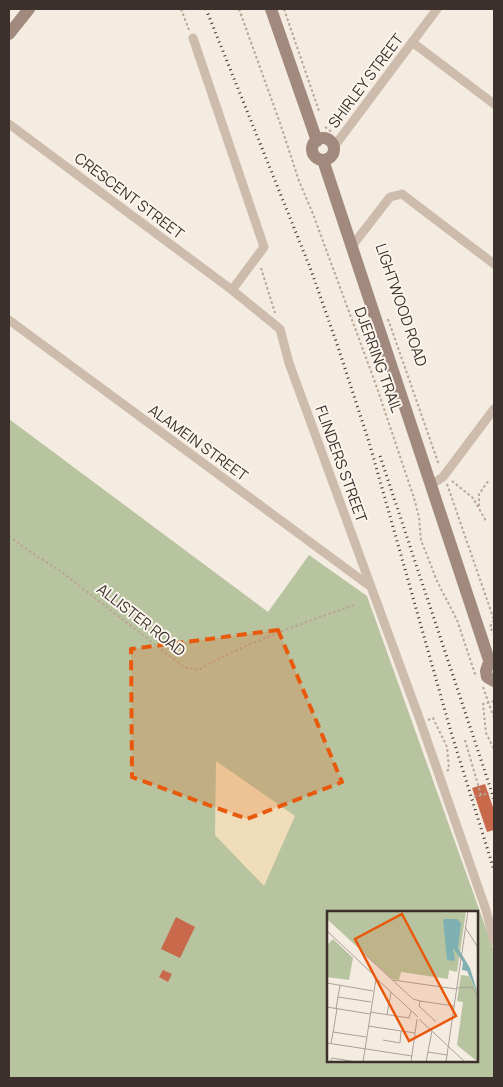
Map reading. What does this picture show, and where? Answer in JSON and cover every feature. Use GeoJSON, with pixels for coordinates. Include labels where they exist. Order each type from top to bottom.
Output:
{"type":"FeatureCollection","features":[{"type":"Feature","properties":{"kind":"main road"},"geometry":{"type":"LineString","coordinates":[[9,34],[29,9]]}},
{"type":"Feature","properties":{"kind":"main road"},"geometry":{"type":"LineString","coordinates":[[271,9],[317,141]]}},
{"type":"Feature","properties":{"kind":"main road"},"geometry":{"type":"LineString","coordinates":[[326,139],[336,143],[332,156],[323,160],[314,154],[313,147],[317,141],[326,139]]}},
{"type":"Feature","properties":{"kind":"main road","name":"LIGHTWOOD ROAD"},"geometry":{"type":"LineString","coordinates":[[323,160],[492,663],[486,668],[486,674],[494,681]]}},
{"type":"Feature","properties":{"kind":"street","name":"SHIRLEY STREET"},"geometry":{"type":"LineString","coordinates":[[336,143],[437,9]]}},
{"type":"Feature","properties":{"kind":"street"},"geometry":{"type":"LineString","coordinates":[[193,38],[264,247],[232,290],[280,329]]}},
{"type":"Feature","properties":{"kind":"street"},"geometry":{"type":"LineString","coordinates":[[412,42],[494,104]]}},
{"type":"Feature","properties":{"kind":"street","name":"CRESCENT STREET"},"geometry":{"type":"LineString","coordinates":[[9,124],[232,290]]}},
{"type":"Feature","properties":{"kind":"street"},"geometry":{"type":"LineString","coordinates":[[352,246],[390,197],[402,194],[494,264]]}},
{"type":"Feature","properties":{"kind":"street","name":"ALAMEIN STREET"},"geometry":{"type":"LineString","coordinates":[[9,320],[371,587]]}},
{"type":"Feature","properties":{"kind":"street","name":"FLINDERS STREET"},"geometry":{"type":"LineString","coordinates":[[280,329],[289,363],[421,723],[490,923],[494,941]]}},
{"type":"Feature","properties":{"kind":"street"},"geometry":{"type":"LineString","coordinates":[[432,484],[444,477],[494,409]]}},
{"type":"Feature","properties":{"kind":"path"},"geometry":{"type":"LineString","coordinates":[[181,9],[193,38]]}},
{"type":"Feature","properties":{"kind":"path","name":"DJERRING TRAIL"},"geometry":{"type":"LineString","coordinates":[[239,9],[299,181],[313,214],[379,394],[414,498],[422,540],[437,581],[457,620],[474,675],[484,689],[494,718]]}},
{"type":"Feature","properties":{"kind":"path"},"geometry":{"type":"LineString","coordinates":[[284,9],[322,118]]}},
{"type":"Feature","properties":{"kind":"path"},"geometry":{"type":"LineString","coordinates":[[325,127],[334,133],[336,143]]}},
{"type":"Feature","properties":{"kind":"path"},"geometry":{"type":"LineString","coordinates":[[257,256],[280,329]]}},
{"type":"Feature","properties":{"kind":"path","name":"LIGHTWOOD ROAD"},"geometry":{"type":"LineString","coordinates":[[386,312],[494,620],[490,627],[494,634]]}},
{"type":"Feature","properties":{"kind":"path"},"geometry":{"type":"LineString","coordinates":[[480,509],[479,494],[489,480]]}},
{"type":"Feature","properties":{"kind":"path"},"geometry":{"type":"LineString","coordinates":[[452,481],[473,498],[486,521]]}},
{"type":"Feature","properties":{"kind":"path","name":"ALLISTER ROAD"},"geometry":{"type":"LineString","coordinates":[[9,536],[29,552],[59,570],[184,667],[198,670],[229,652],[354,605]]}},
{"type":"Feature","properties":{"kind":"path"},"geometry":{"type":"LineString","coordinates":[[494,701],[483,704],[486,733],[494,749]]}},
{"type":"Feature","properties":{"kind":"path"},"geometry":{"type":"LineString","coordinates":[[433,718],[447,747],[449,769]]}},
{"type":"Feature","properties":{"kind":"path"},"geometry":{"type":"LineString","coordinates":[[465,740],[482,795]]}},
{"type":"Feature","properties":{"kind":"path"},"geometry":{"type":"LineString","coordinates":[[474,797],[489,793]]}},
{"type":"Feature","properties":{"kind":"highlighted area"},"geometry":{"type":"Polygon","coordinates":[[[278,630],[342,782],[247,819],[132,777],[131,649],[278,630]]]}},
{"type":"Feature","properties":{"kind":"green space"},"geometry":{"type":"Polygon","coordinates":[[[9,419],[268,612],[309,555],[367,596],[494,951],[494,1078],[9,1078],[9,419]]]}},
{"type":"Feature","properties":{"kind":"sand"},"geometry":{"type":"Polygon","coordinates":[[[216,761],[295,816],[264,886],[215,835],[216,761]]]}},
{"type":"Feature","properties":{"kind":"building"},"geometry":{"type":"Polygon","coordinates":[[[485,784],[494,810],[494,830],[487,832],[472,788],[485,784]]]}},
{"type":"Feature","properties":{"kind":"building"},"geometry":{"type":"Polygon","coordinates":[[[176,917],[195,927],[180,958],[161,949],[176,917]]]}},
{"type":"Feature","properties":{"kind":"building"},"geometry":{"type":"Polygon","coordinates":[[[163,970],[172,974],[168,982],[159,977],[163,970]]]}},
{"type":"Feature","properties":{"kind":"railway"},"geometry":{"type":"LineString","coordinates":[[206,9],[311,270],[338,347],[369,442],[451,732],[494,870]]}},
{"type":"Feature","properties":{"kind":"railway"},"geometry":{"type":"LineString","coordinates":[[380,456],[494,799]]}}]}
